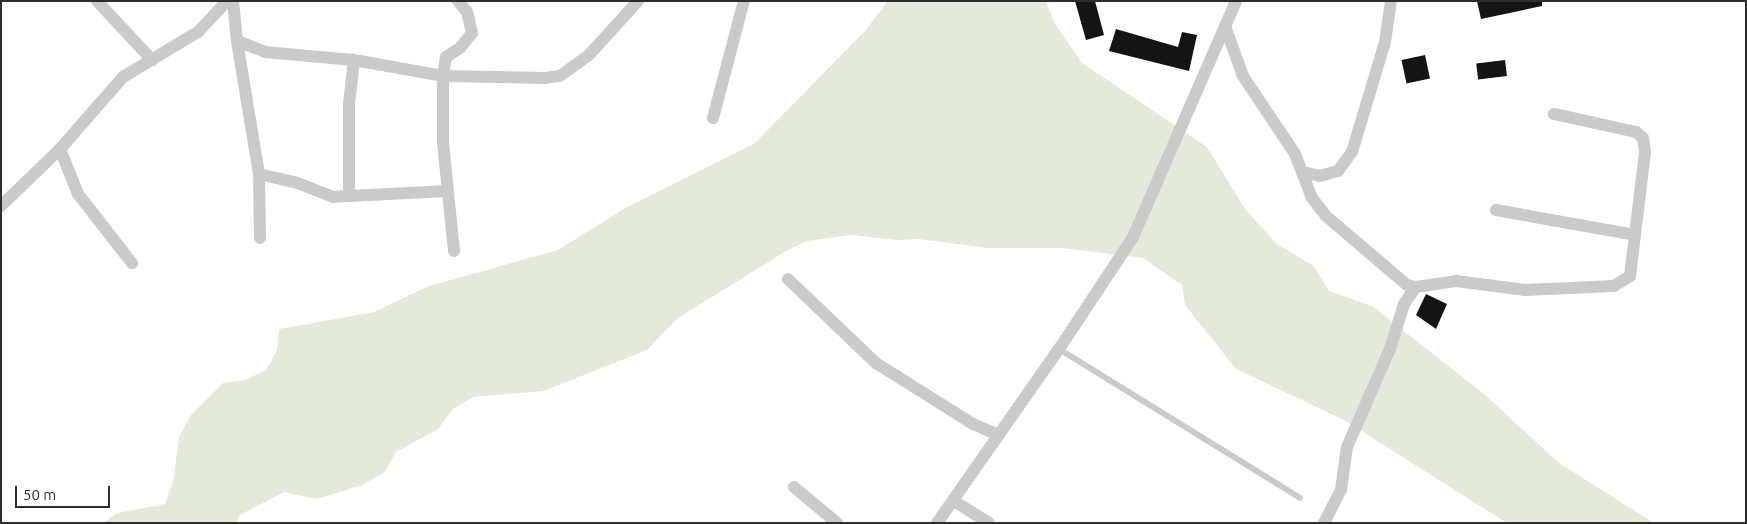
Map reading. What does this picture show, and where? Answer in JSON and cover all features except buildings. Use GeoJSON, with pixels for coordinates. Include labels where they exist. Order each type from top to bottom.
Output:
{"type":"FeatureCollection","features":[{"type":"Feature","properties":{"kind":"street"},"geometry":{"type":"LineString","coordinates":[[97,1],[152,60]]}},
{"type":"Feature","properties":{"kind":"street"},"geometry":{"type":"LineString","coordinates":[[1,206],[60,149],[123,77],[198,32],[227,1]]}},
{"type":"Feature","properties":{"kind":"street"},"geometry":{"type":"LineString","coordinates":[[233,1],[237,41],[259,174],[260,238]]}},
{"type":"Feature","properties":{"kind":"street"},"geometry":{"type":"LineString","coordinates":[[454,251],[443,143],[443,76],[446,57],[460,48],[472,33],[467,12],[458,1]]}},
{"type":"Feature","properties":{"kind":"street"},"geometry":{"type":"LineString","coordinates":[[237,41],[265,52],[354,60],[443,76],[545,78],[560,76],[588,56],[638,1]]}},
{"type":"Feature","properties":{"kind":"street"},"geometry":{"type":"LineString","coordinates":[[713,118],[744,1]]}},
{"type":"Feature","properties":{"kind":"street"},"geometry":{"type":"LineString","coordinates":[[936,523],[954,501],[997,434],[1059,349],[1134,237],[1236,1]]}},
{"type":"Feature","properties":{"kind":"street"},"geometry":{"type":"LineString","coordinates":[[1303,172],[1320,176],[1338,170],[1352,152],[1385,42],[1391,1]]}},
{"type":"Feature","properties":{"kind":"street"},"geometry":{"type":"LineString","coordinates":[[1225,26],[1243,76],[1295,154],[1312,198],[1326,216],[1395,277],[1416,287],[1456,281],[1525,290],[1614,286],[1630,276],[1645,152],[1643,138],[1636,132],[1554,114]]}},
{"type":"Feature","properties":{"kind":"street"},"geometry":{"type":"LineString","coordinates":[[349,196],[349,104],[354,60]]}},
{"type":"Feature","properties":{"kind":"street"},"geometry":{"type":"LineString","coordinates":[[60,149],[78,194],[132,263]]}},
{"type":"Feature","properties":{"kind":"street"},"geometry":{"type":"LineString","coordinates":[[259,174],[295,182],[333,197],[447,191]]}},
{"type":"Feature","properties":{"kind":"street"},"geometry":{"type":"LineString","coordinates":[[1496,210],[1635,236]]}},
{"type":"Feature","properties":{"kind":"street"},"geometry":{"type":"LineString","coordinates":[[788,279],[876,363],[973,424],[997,434]]}},
{"type":"Feature","properties":{"kind":"street"},"geometry":{"type":"LineString","coordinates":[[1324,523],[1341,490],[1347,447],[1390,349],[1404,304],[1416,287]]}},
{"type":"Feature","properties":{"kind":"street"},"geometry":{"type":"LineString","coordinates":[[794,487],[837,523]]}},
{"type":"Feature","properties":{"kind":"street"},"geometry":{"type":"LineString","coordinates":[[954,501],[989,523]]}},
{"type":"Feature","properties":{"kind":"lane"},"geometry":{"type":"LineString","coordinates":[[1059,349],[1300,498]]}},
{"type":"Feature","properties":{"kind":"green space"},"geometry":{"type":"Polygon","coordinates":[[[888,1],[1046,1],[1055,24],[1082,63],[1207,147],[1245,209],[1277,244],[1314,266],[1329,291],[1372,306],[1484,394],[1559,463],[1654,523],[1507,523],[1344,420],[1236,369],[1185,305],[1182,285],[1143,258],[1062,248],[988,248],[919,239],[897,240],[852,235],[807,241],[786,251],[678,318],[647,350],[544,391],[473,397],[453,409],[438,429],[396,452],[385,472],[362,485],[317,499],[284,492],[240,515],[236,523],[103,523],[117,513],[165,504],[173,483],[179,437],[190,416],[223,383],[245,380],[266,370],[277,350],[279,329],[374,312],[429,286],[558,250],[627,207],[755,143],[865,31],[888,1]]]}}]}
